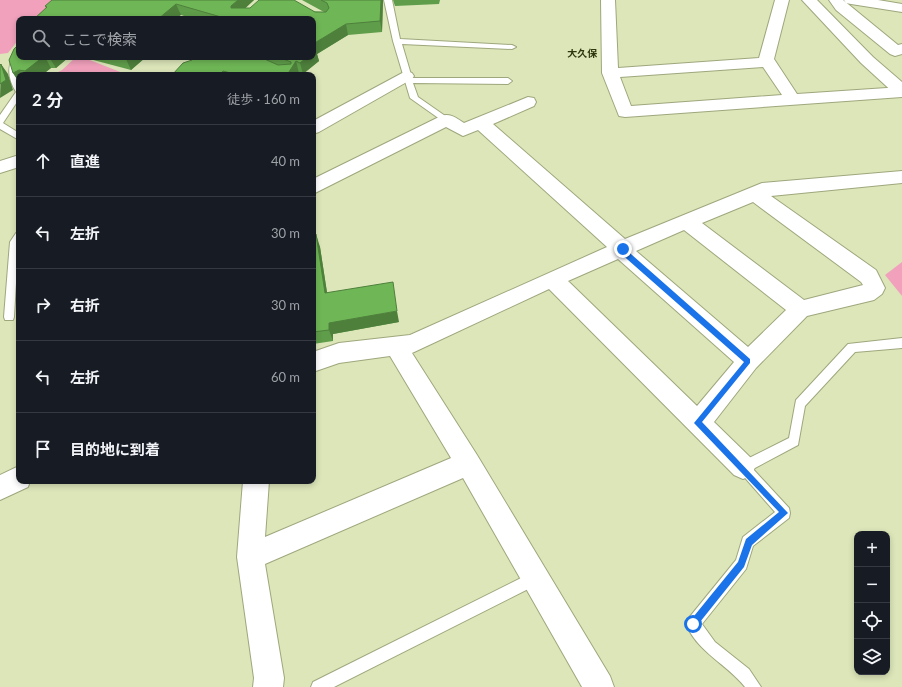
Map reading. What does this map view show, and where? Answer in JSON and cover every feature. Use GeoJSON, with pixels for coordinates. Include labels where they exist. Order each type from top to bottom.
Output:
{"type":"FeatureCollection","features":[{"type":"Feature","properties":{"kind":"street"},"geometry":{"type":"LineString","coordinates":[[608,0],[610,73],[625,112],[902,92]]}},
{"type":"Feature","properties":{"kind":"street"},"geometry":{"type":"LineString","coordinates":[[782,0],[766,59],[793,100]]}},
{"type":"Feature","properties":{"kind":"street"},"geometry":{"type":"LineString","coordinates":[[809,0],[867,60],[902,92]]}},
{"type":"Feature","properties":{"kind":"street"},"geometry":{"type":"LineString","coordinates":[[836,0],[841,7],[895,51],[902,49]]}},
{"type":"Feature","properties":{"kind":"street"},"geometry":{"type":"LineString","coordinates":[[851,0],[902,8]]}},
{"type":"Feature","properties":{"kind":"street"},"geometry":{"type":"LineString","coordinates":[[610,73],[768,62]]}},
{"type":"Feature","properties":{"kind":"street"},"geometry":{"type":"LineString","coordinates":[[316,126],[407,78]]}},
{"type":"Feature","properties":{"kind":"street"},"geometry":{"type":"LineString","coordinates":[[316,185],[447,120],[463,130],[528,102]]}},
{"type":"Feature","properties":{"kind":"street"},"geometry":{"type":"LineString","coordinates":[[480,122],[748,361]]}},
{"type":"Feature","properties":{"kind":"street"},"geometry":{"type":"LineString","coordinates":[[0,167],[16,162]]}},
{"type":"Feature","properties":{"kind":"street"},"geometry":{"type":"LineString","coordinates":[[316,361],[339,353],[412,344],[552,279],[622,250],[686,220],[756,194],[762,190],[902,177]]}},
{"type":"Feature","properties":{"kind":"street"},"geometry":{"type":"LineString","coordinates":[[698,423],[748,361],[801,309],[866,294],[875,288],[869,276],[756,194]]}},
{"type":"Feature","properties":{"kind":"street"},"geometry":{"type":"LineString","coordinates":[[686,220],[801,309]]}},
{"type":"Feature","properties":{"kind":"street"},"geometry":{"type":"LineString","coordinates":[[552,279],[743,467]]}},
{"type":"Feature","properties":{"kind":"street"},"geometry":{"type":"LineString","coordinates":[[396,347],[468,463],[599,687]]}},
{"type":"Feature","properties":{"kind":"street"},"geometry":{"type":"LineString","coordinates":[[250,557],[468,463]]}},
{"type":"Feature","properties":{"kind":"street"},"geometry":{"type":"LineString","coordinates":[[0,488],[16,480]]}},
{"type":"Feature","properties":{"kind":"street"},"geometry":{"type":"LineString","coordinates":[[256,484],[250,557],[269,678],[268,687]]}},
{"type":"Feature","properties":{"kind":"lane"},"geometry":{"type":"LineString","coordinates":[[388,0],[397,42],[414,98],[447,120]]}},
{"type":"Feature","properties":{"kind":"lane"},"geometry":{"type":"LineString","coordinates":[[397,42],[512,47]]}},
{"type":"Feature","properties":{"kind":"lane"},"geometry":{"type":"LineString","coordinates":[[16,60],[11,72],[12,79],[16,86]]}},
{"type":"Feature","properties":{"kind":"lane"},"geometry":{"type":"LineString","coordinates":[[407,78],[508,81]]}},
{"type":"Feature","properties":{"kind":"lane"},"geometry":{"type":"LineString","coordinates":[[0,121],[16,97]]}},
{"type":"Feature","properties":{"kind":"lane"},"geometry":{"type":"LineString","coordinates":[[0,125],[16,135]]}},
{"type":"Feature","properties":{"kind":"lane"},"geometry":{"type":"LineString","coordinates":[[9,317],[16,240]]}},
{"type":"Feature","properties":{"kind":"lane"},"geometry":{"type":"LineString","coordinates":[[754,687],[744,674],[710,647],[693,624],[741,564],[748,542],[784,513],[743,467],[794,441],[800,404],[852,347],[902,343]]}},
{"type":"Feature","properties":{"kind":"lane"},"geometry":{"type":"LineString","coordinates":[[318,687],[536,578]]}},
{"type":"Feature","properties":{"kind":"shaded area"},"geometry":{"type":"Polygon","coordinates":[[[0,0],[61,0],[38,16],[16,16],[16,43],[8,53],[0,54],[0,0]]]}},
{"type":"Feature","properties":{"kind":"shaded area"},"geometry":{"type":"Polygon","coordinates":[[[73,60],[90,60],[120,72],[58,72],[73,60]]]}},
{"type":"Feature","properties":{"kind":"shaded area"},"geometry":{"type":"Polygon","coordinates":[[[902,262],[902,296],[885,275],[902,262]]]}},
{"type":"Feature","properties":{"kind":"building"},"geometry":{"type":"Polygon","coordinates":[[[52,0],[238,0],[231,6],[231,8],[250,8],[259,0],[294,0],[315,12],[326,12],[329,8],[327,3],[321,0],[381,0],[380,21],[346,24],[316,42],[316,16],[218,16],[176,4],[162,16],[37,16],[47,7],[45,6],[52,0]]]}},
{"type":"Feature","properties":{"kind":"building"},"geometry":{"type":"Polygon","coordinates":[[[16,47],[16,60],[39,60],[25,71],[19,70],[13,73],[9,60],[16,47]]]}},
{"type":"Feature","properties":{"kind":"building"},"geometry":{"type":"Polygon","coordinates":[[[192,60],[267,60],[278,65],[291,64],[291,62],[286,60],[304,60],[300,63],[296,61],[289,72],[175,72],[183,63],[192,60]]]}},
{"type":"Feature","properties":{"kind":"building"},"geometry":{"type":"Polygon","coordinates":[[[1,64],[6,80],[0,84],[0,65],[1,64]]]}},
{"type":"Feature","properties":{"kind":"building"},"geometry":{"type":"Polygon","coordinates":[[[316,234],[325,293],[393,282],[397,311],[329,323],[329,330],[316,332],[316,234]]]}},
{"type":"Feature","properties":{"kind":"district","name":"大久保"},"geometry":{"type":"Point","coordinates":[582,53]}},
{"type":"Feature","properties":{"kind":"route"},"geometry":{"type":"LineString","coordinates":[[623,249],[621,250],[748,361],[698,423],[743,467],[784,513],[748,542],[741,564],[693,624]]}}]}
